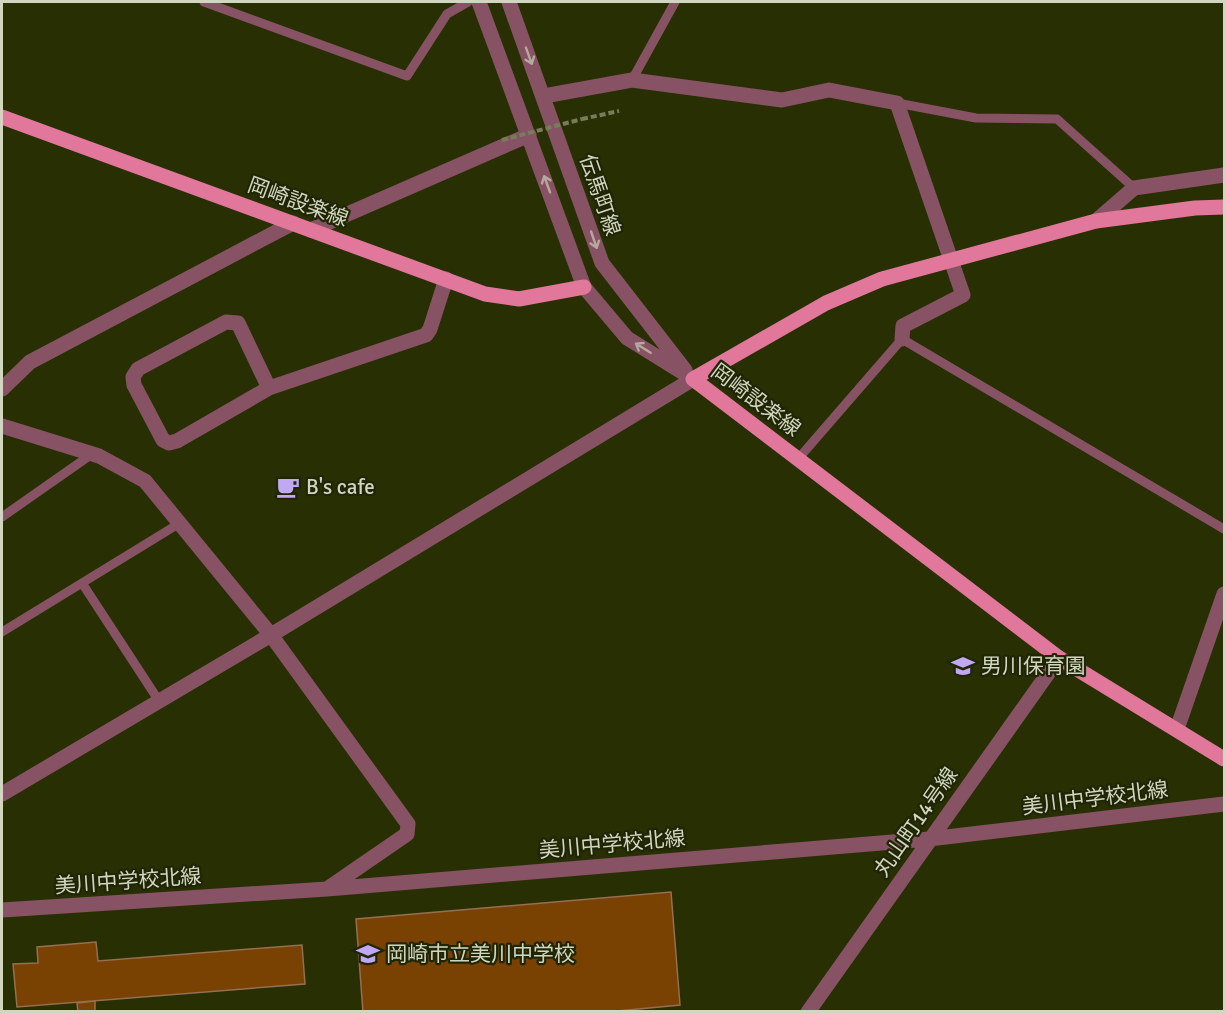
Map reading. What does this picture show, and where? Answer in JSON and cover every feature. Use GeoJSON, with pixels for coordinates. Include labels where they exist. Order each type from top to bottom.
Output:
{"type":"FeatureCollection","features":[{"type":"Feature","properties":{"kind":"main road","name":"岡崎設楽線"},"geometry":{"type":"LineString","coordinates":[[2,117],[485,294],[519,299],[584,287]]}},
{"type":"Feature","properties":{"kind":"main road","name":"岡崎設楽線"},"geometry":{"type":"LineString","coordinates":[[1224,207],[1194,208],[1096,221],[882,279],[826,303],[693,379],[1059,658],[1224,759]]}},
{"type":"Feature","properties":{"kind":"street"},"geometry":{"type":"LineString","coordinates":[[2,794],[271,635],[693,379],[627,338],[584,287],[479,2]]}},
{"type":"Feature","properties":{"kind":"street","name":"伝馬町線"},"geometry":{"type":"LineString","coordinates":[[509,2],[602,263],[693,379]]}},
{"type":"Feature","properties":{"kind":"street"},"geometry":{"type":"LineString","coordinates":[[543,96],[632,80],[782,100],[829,90],[897,103],[963,296],[903,326],[902,339]]}},
{"type":"Feature","properties":{"kind":"street"},"geometry":{"type":"LineString","coordinates":[[311,230],[529,135]]}},
{"type":"Feature","properties":{"kind":"street"},"geometry":{"type":"LineString","coordinates":[[1096,221],[1134,188],[1224,175]]}},
{"type":"Feature","properties":{"kind":"street"},"geometry":{"type":"LineString","coordinates":[[2,389],[30,362],[293,223]]}},
{"type":"Feature","properties":{"kind":"street"},"geometry":{"type":"LineString","coordinates":[[269,388],[238,323],[234,321],[226,322],[138,369],[133,377],[134,385],[163,440],[169,443],[177,441],[269,388],[426,335],[446,279]]}},
{"type":"Feature","properties":{"kind":"street"},"geometry":{"type":"LineString","coordinates":[[2,426],[92,454],[145,481],[271,635],[408,824],[407,834],[327,889]]}},
{"type":"Feature","properties":{"kind":"street"},"geometry":{"type":"LineString","coordinates":[[1177,729],[1224,594]]}},
{"type":"Feature","properties":{"kind":"street","name":"丸山町14号線"},"geometry":{"type":"LineString","coordinates":[[808,1011],[1059,658]]}},
{"type":"Feature","properties":{"kind":"street","name":"美川中学校北線"},"geometry":{"type":"LineString","coordinates":[[2,910],[327,889],[929,839],[1224,804]]}},
{"type":"Feature","properties":{"kind":"lane"},"geometry":{"type":"LineString","coordinates":[[204,2],[407,76],[447,14],[468,2]]}},
{"type":"Feature","properties":{"kind":"lane"},"geometry":{"type":"LineString","coordinates":[[632,80],[675,2]]}},
{"type":"Feature","properties":{"kind":"lane"},"geometry":{"type":"LineString","coordinates":[[897,103],[976,118],[1057,119],[1134,188]]}},
{"type":"Feature","properties":{"kind":"lane"},"geometry":{"type":"LineString","coordinates":[[798,459],[902,339],[1224,529]]}},
{"type":"Feature","properties":{"kind":"lane"},"geometry":{"type":"LineString","coordinates":[[2,517],[92,454]]}},
{"type":"Feature","properties":{"kind":"lane"},"geometry":{"type":"LineString","coordinates":[[2,632],[180,523]]}},
{"type":"Feature","properties":{"kind":"lane"},"geometry":{"type":"LineString","coordinates":[[82,583],[159,701]]}},
{"type":"Feature","properties":{"kind":"path"},"geometry":{"type":"LineString","coordinates":[[502,140],[619,111]]}},
{"type":"Feature","properties":{"kind":"building"},"geometry":{"type":"Polygon","coordinates":[[[671,892],[680,1005],[607,1012],[363,1012],[356,919],[671,892]]]}},
{"type":"Feature","properties":{"kind":"building"},"geometry":{"type":"Polygon","coordinates":[[[96,942],[98,961],[302,945],[305,984],[17,1007],[13,964],[38,963],[37,947],[96,942]]]}},
{"type":"Feature","properties":{"kind":"building"},"geometry":{"type":"Polygon","coordinates":[[[95,1001],[95,1012],[78,1012],[77,1003],[95,1001]]]}},
{"type":"Feature","properties":{"kind":"place","name":"B's cafe"},"geometry":{"type":"Point","coordinates":[288,487]}},
{"type":"Feature","properties":{"kind":"place","name":"男川保育園"},"geometry":{"type":"Point","coordinates":[963,666]}},
{"type":"Feature","properties":{"kind":"place","name":"岡崎市立美川中学校"},"geometry":{"type":"Point","coordinates":[368,954]}}]}
